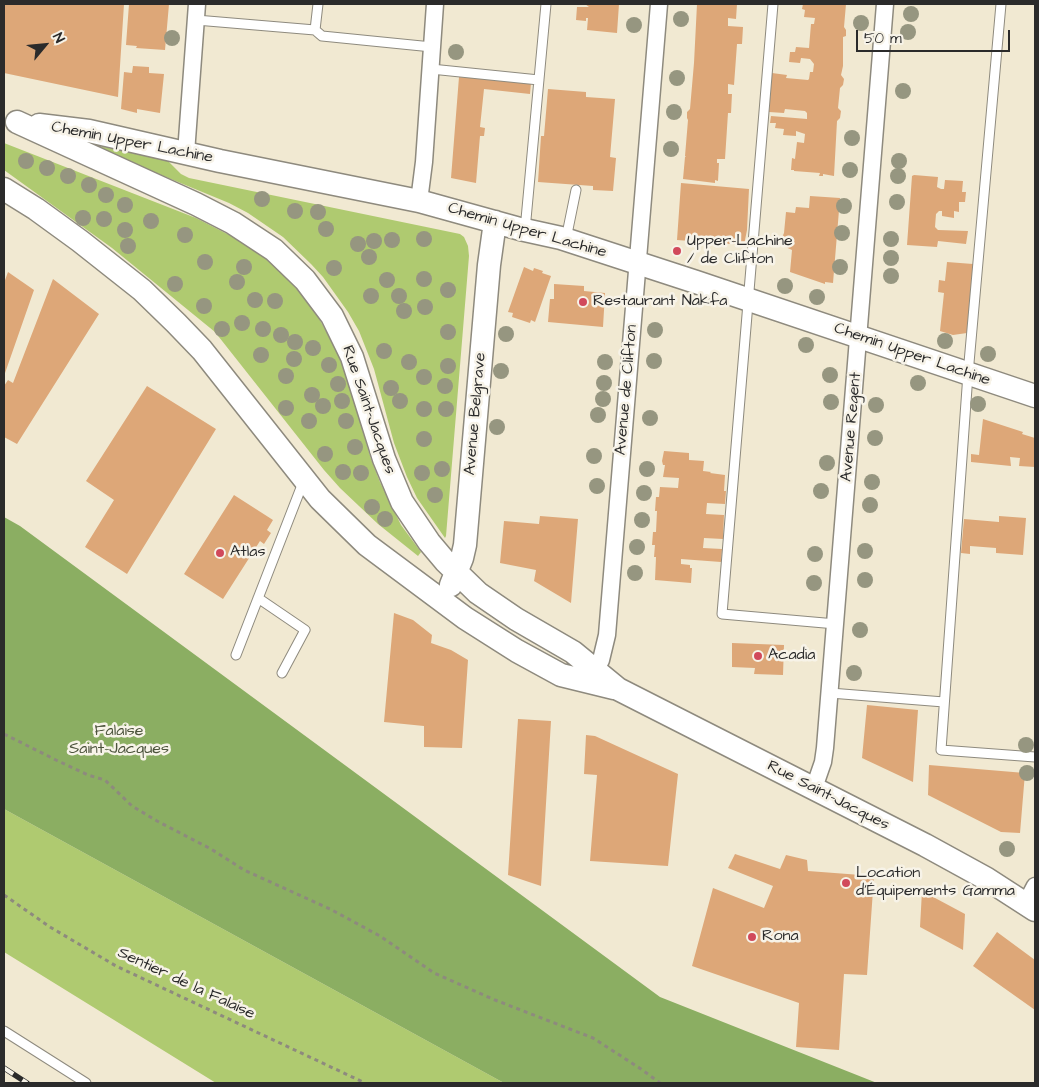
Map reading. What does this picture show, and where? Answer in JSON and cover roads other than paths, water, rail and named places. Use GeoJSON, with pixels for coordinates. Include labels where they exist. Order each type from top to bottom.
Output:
{"type":"FeatureCollection","features":[{"type":"Feature","properties":{"kind":"main road","name":"Chemin Upper Lachine"},"geometry":{"type":"LineString","coordinates":[[11,120],[89,131],[419,201],[566,240],[1035,396]]}},
{"type":"Feature","properties":{"kind":"main road","name":"Rue Saint-Jacques"},"geometry":{"type":"LineString","coordinates":[[11,120],[226,219],[274,250],[305,280],[332,316],[352,357],[384,459],[402,502],[429,542],[478,593],[516,619],[573,652],[593,676],[1032,900]]}},
{"type":"Feature","properties":{"kind":"main road","name":"Rue Saint-Jacques"},"geometry":{"type":"LineString","coordinates":[[4,189],[36,209],[80,241],[136,285],[176,323],[202,350],[304,480],[334,514],[367,545],[491,636],[541,665],[562,675],[593,676]]}},
{"type":"Feature","properties":{"kind":"main road","name":"Avenue Belgrave"},"geometry":{"type":"LineString","coordinates":[[441,601],[457,573],[465,545],[494,222]]}},
{"type":"Feature","properties":{"kind":"street"},"geometry":{"type":"LineString","coordinates":[[419,201],[424,162],[436,4]]}},
{"type":"Feature","properties":{"kind":"street","name":"Avenue de Clifton"},"geometry":{"type":"LineString","coordinates":[[593,676],[601,660],[607,635],[659,4]]}},
{"type":"Feature","properties":{"kind":"street","name":"Avenue Regent"},"geometry":{"type":"LineString","coordinates":[[814,788],[823,762],[830,693],[885,4]]}},
{"type":"Feature","properties":{"kind":"street"},"geometry":{"type":"LineString","coordinates":[[186,153],[197,12]]}},
{"type":"Feature","properties":{"kind":"lane"},"geometry":{"type":"LineString","coordinates":[[315,30],[318,4]]}},
{"type":"Feature","properties":{"kind":"lane"},"geometry":{"type":"LineString","coordinates":[[525,230],[546,4]]}},
{"type":"Feature","properties":{"kind":"lane"},"geometry":{"type":"LineString","coordinates":[[773,4],[722,614],[836,624]]}},
{"type":"Feature","properties":{"kind":"lane"},"geometry":{"type":"LineString","coordinates":[[1000,4],[968,374],[941,750],[1035,757]]}},
{"type":"Feature","properties":{"kind":"lane"},"geometry":{"type":"LineString","coordinates":[[197,12],[315,30],[322,36],[432,47]]}},
{"type":"Feature","properties":{"kind":"lane"},"geometry":{"type":"LineString","coordinates":[[430,69],[539,80]]}},
{"type":"Feature","properties":{"kind":"lane"},"geometry":{"type":"LineString","coordinates":[[566,240],[576,190]]}},
{"type":"Feature","properties":{"kind":"lane"},"geometry":{"type":"LineString","coordinates":[[236,655],[304,480]]}},
{"type":"Feature","properties":{"kind":"lane"},"geometry":{"type":"LineString","coordinates":[[258,598],[305,630],[282,673]]}},
{"type":"Feature","properties":{"kind":"lane"},"geometry":{"type":"LineString","coordinates":[[830,693],[944,702]]}},
{"type":"Feature","properties":{"kind":"lane"},"geometry":{"type":"LineString","coordinates":[[4,1031],[86,1083]]}},
{"type":"Feature","properties":{"kind":"railway"},"geometry":{"type":"LineString","coordinates":[[4,1068],[27,1083]]}},
{"type":"Feature","properties":{"kind":"place","name":"Upper-Lachine / de Clifton"},"geometry":{"type":"Point","coordinates":[677,251]}},
{"type":"Feature","properties":{"kind":"place","name":"Restaurant Nakfa"},"geometry":{"type":"Point","coordinates":[583,302]}},
{"type":"Feature","properties":{"kind":"place","name":"Atlas"},"geometry":{"type":"Point","coordinates":[220,553]}},
{"type":"Feature","properties":{"kind":"place","name":"Acadia"},"geometry":{"type":"Point","coordinates":[758,656]}},
{"type":"Feature","properties":{"kind":"place","name":"Location d'Équipements Gamma"},"geometry":{"type":"Point","coordinates":[846,883]}},
{"type":"Feature","properties":{"kind":"place","name":"Rona"},"geometry":{"type":"Point","coordinates":[752,937]}},
{"type":"Feature","properties":{"kind":"park label","name":"Falaise Saint-Jacques"},"geometry":{"type":"Point","coordinates":[119,741]}}]}
